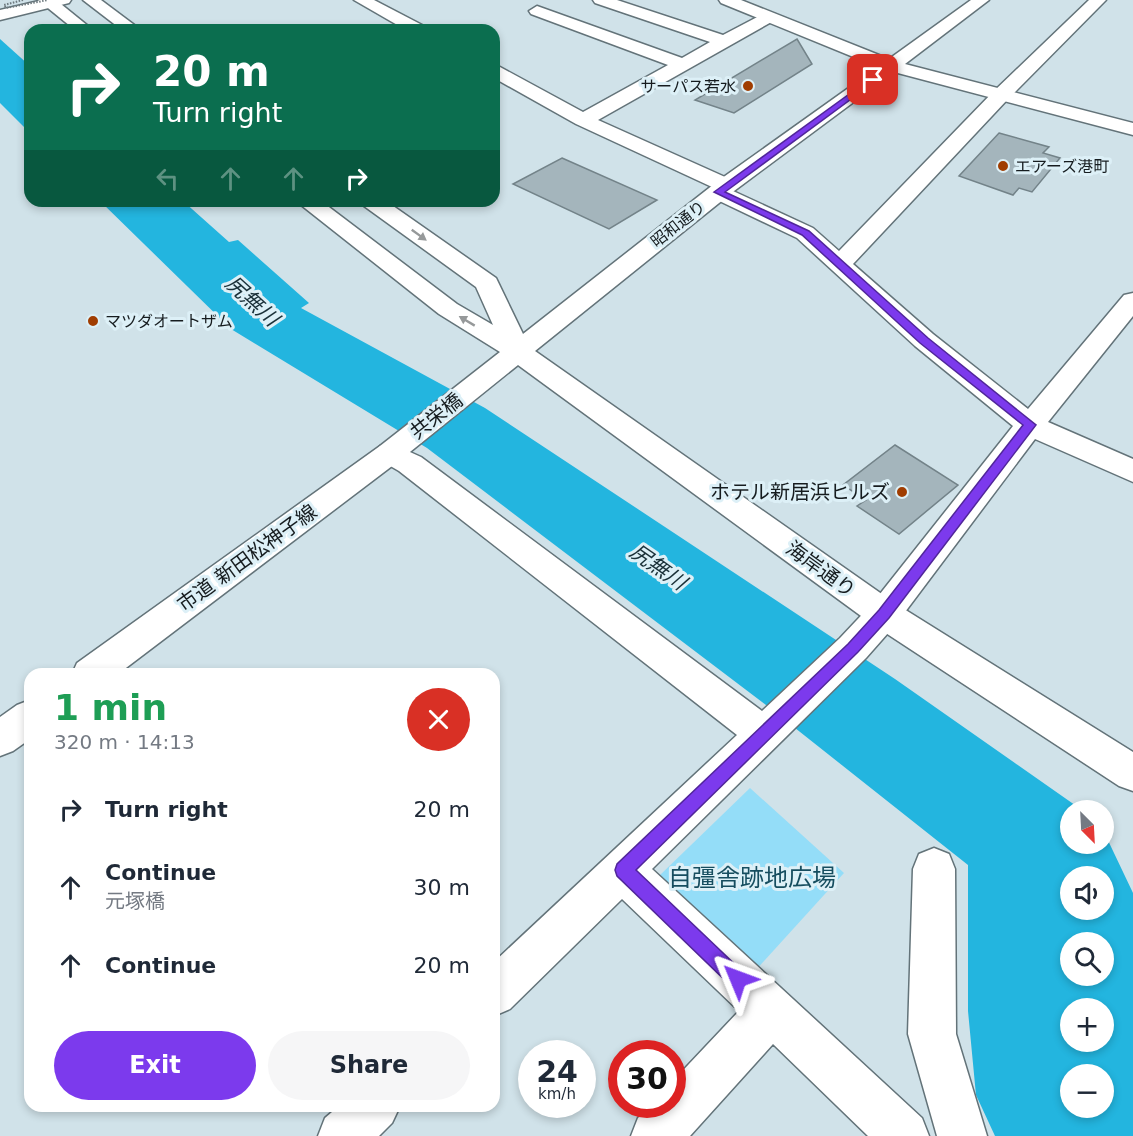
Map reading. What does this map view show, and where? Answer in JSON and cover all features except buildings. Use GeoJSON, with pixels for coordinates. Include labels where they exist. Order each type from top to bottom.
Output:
{"type":"FeatureCollection","features":[{"type":"Feature","properties":{"kind":"street"},"geometry":{"type":"LineString","coordinates":[[91,0],[125,24]]}},
{"type":"Feature","properties":{"kind":"street"},"geometry":{"type":"LineString","coordinates":[[362,0],[407,24]]}},
{"type":"Feature","properties":{"kind":"street"},"geometry":{"type":"LineString","coordinates":[[601,0],[726,42]]}},
{"type":"Feature","properties":{"kind":"street"},"geometry":{"type":"LineString","coordinates":[[727,0],[892,66],[1133,129]]}},
{"type":"Feature","properties":{"kind":"street","name":"昭和通り"},"geometry":{"type":"LineString","coordinates":[[468,391],[723,189],[981,0]]}},
{"type":"Feature","properties":{"kind":"street"},"geometry":{"type":"LineString","coordinates":[[839,265],[1000,96],[1098,0]]}},
{"type":"Feature","properties":{"kind":"street"},"geometry":{"type":"LineString","coordinates":[[0,15],[52,1],[78,24]]}},
{"type":"Feature","properties":{"kind":"street"},"geometry":{"type":"LineString","coordinates":[[537,11],[684,65]]}},
{"type":"Feature","properties":{"kind":"street"},"geometry":{"type":"LineString","coordinates":[[583,120],[769,17]]}},
{"type":"Feature","properties":{"kind":"street"},"geometry":{"type":"LineString","coordinates":[[500,74],[583,120],[723,189],[805,233],[924,340],[1030,425],[1133,471]]}},
{"type":"Feature","properties":{"kind":"street","name":"海岸通り"},"geometry":{"type":"LineString","coordinates":[[315,207],[448,309],[517,351],[884,614],[1133,773]]}},
{"type":"Feature","properties":{"kind":"street"},"geometry":{"type":"LineString","coordinates":[[380,207],[487,283],[517,351]]}},
{"type":"Feature","properties":{"kind":"street"},"geometry":{"type":"LineString","coordinates":[[500,987],[853,648],[884,614],[1030,425],[1133,300]]}},
{"type":"Feature","properties":{"kind":"street","name":"共栄橋"},"geometry":{"type":"LineString","coordinates":[[397,447],[468,391]]}},
{"type":"Feature","properties":{"kind":"street"},"geometry":{"type":"LineString","coordinates":[[397,447],[410,464],[770,727]]}},
{"type":"Feature","properties":{"kind":"street","name":"市道 新田松神子線"},"geometry":{"type":"LineString","coordinates":[[98,668],[397,447]]}},
{"type":"Feature","properties":{"kind":"street"},"geometry":{"type":"LineString","coordinates":[[0,739],[24,721]]}},
{"type":"Feature","properties":{"kind":"street"},"geometry":{"type":"LineString","coordinates":[[934,869],[932,1034],[962,1136]]}},
{"type":"Feature","properties":{"kind":"street"},"geometry":{"type":"LineString","coordinates":[[623,870],[904,1136]]}},
{"type":"Feature","properties":{"kind":"street"},"geometry":{"type":"LineString","coordinates":[[656,1136],[771,1011]]}},
{"type":"Feature","properties":{"kind":"street"},"geometry":{"type":"LineString","coordinates":[[343,1136],[369,1112]]}},
{"type":"Feature","properties":{"kind":"path"},"geometry":{"type":"LineString","coordinates":[[23,0],[4,5],[6,8],[52,1]]}},
{"type":"Feature","properties":{"kind":"green space","name":"自彊舎跡地広場"},"geometry":{"type":"Polygon","coordinates":[[[750,788],[844,873],[754,972],[659,876],[750,788]]]}},
{"type":"Feature","properties":{"kind":"water"},"geometry":{"type":"Polygon","coordinates":[[[0,39],[24,61],[24,127],[0,103],[0,39]]]}},
{"type":"Feature","properties":{"kind":"water","name":"尻無川"},"geometry":{"type":"Polygon","coordinates":[[[106,207],[190,207],[229,242],[238,240],[309,303],[301,308],[485,408],[895,679],[1068,800],[1060,800],[1060,854],[1114,853],[1133,893],[1133,1136],[995,1136],[976,1095],[968,1011],[968,865],[766,705],[427,448],[231,329],[106,207]]]}},
{"type":"Feature","properties":{"kind":"place","name":"サーパス若水"},"geometry":{"type":"Point","coordinates":[748,86]}},
{"type":"Feature","properties":{"kind":"place","name":"エアーズ港町"},"geometry":{"type":"Point","coordinates":[1003,166]}},
{"type":"Feature","properties":{"kind":"place","name":"マツダオートザム"},"geometry":{"type":"Point","coordinates":[93,321]}},
{"type":"Feature","properties":{"kind":"place","name":"ホテル新居浜ヒルズ"},"geometry":{"type":"Point","coordinates":[902,492]}},
{"type":"Feature","properties":{"kind":"route"},"geometry":{"type":"LineString","coordinates":[[738,979],[623,870],[853,648],[884,614],[1030,425],[924,340],[805,233],[719,192],[873,80]]}}]}
